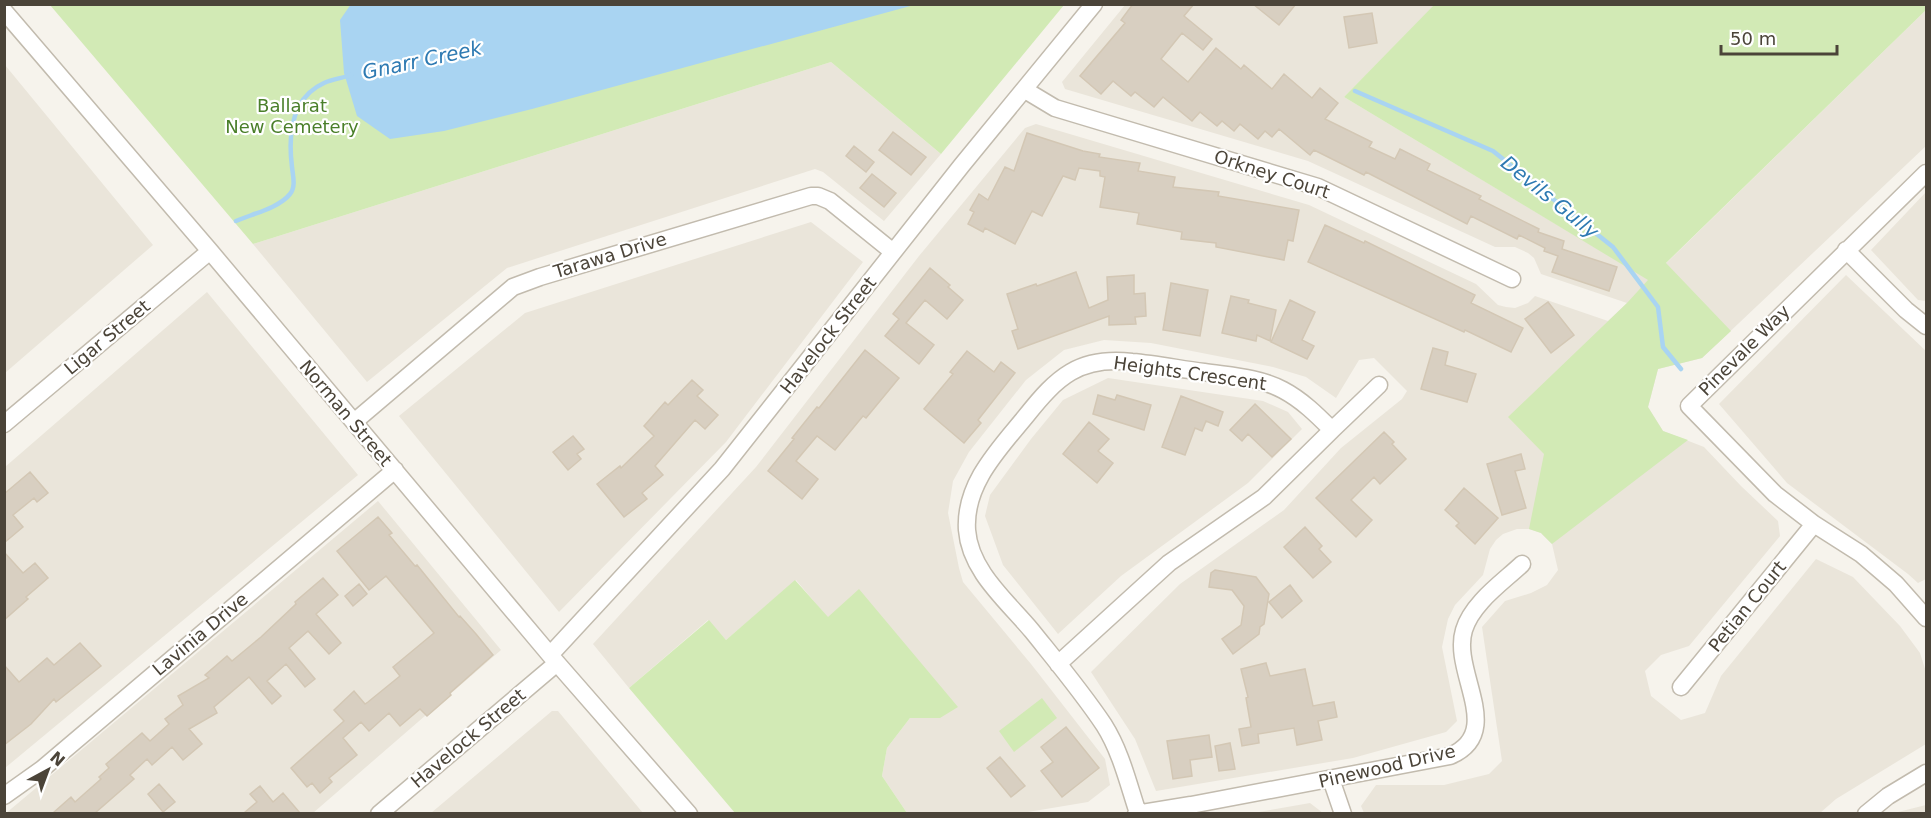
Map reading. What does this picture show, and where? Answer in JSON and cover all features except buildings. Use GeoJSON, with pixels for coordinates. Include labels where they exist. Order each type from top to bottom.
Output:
{"type":"FeatureCollection","features":[{"type":"Feature","properties":{"kind":"street","name":"Havelock Street"},"geometry":{"type":"LineString","coordinates":[[379,813],[553,659],[722,469],[893,252],[1094,4]]}},
{"type":"Feature","properties":{"kind":"street","name":"Norman Street"},"geometry":{"type":"LineString","coordinates":[[4,11],[210,250],[553,659],[689,813]]}},
{"type":"Feature","properties":{"kind":"street","name":"Orkney Court"},"geometry":{"type":"LineString","coordinates":[[1025,90],[1055,108],[1318,187],[1512,279]]}},
{"type":"Feature","properties":{"kind":"street","name":"Pinevale Way"},"geometry":{"type":"LineString","coordinates":[[1926,172],[1689,406],[1775,494],[1814,524],[1861,554],[1896,584],[1926,617]]}},
{"type":"Feature","properties":{"kind":"street","name":"Tarawa Drive"},"geometry":{"type":"LineString","coordinates":[[354,422],[508,291],[523,282],[811,196],[830,201],[893,252]]}},
{"type":"Feature","properties":{"kind":"street","name":"Ligar Street"},"geometry":{"type":"LineString","coordinates":[[4,424],[210,250]]}},
{"type":"Feature","properties":{"kind":"street"},"geometry":{"type":"LineString","coordinates":[[1846,250],[1906,310],[1926,326]]}},
{"type":"Feature","properties":{"kind":"street","name":"Heights Crescent"},"geometry":{"type":"LineString","coordinates":[[1137,813],[1119,753],[1103,723],[980,569],[969,544],[967,529],[970,498],[980,475],[1052,385],[1066,373],[1078,367],[1109,360],[1271,384],[1289,393],[1314,412],[1332,430]]}},
{"type":"Feature","properties":{"kind":"street"},"geometry":{"type":"LineString","coordinates":[[1058,664],[1154,575],[1264,497],[1378,385]]}},
{"type":"Feature","properties":{"kind":"street","name":"Lavinia Drive"},"geometry":{"type":"LineString","coordinates":[[4,796],[42,769],[394,470]]}},
{"type":"Feature","properties":{"kind":"street","name":"Petian Court"},"geometry":{"type":"LineString","coordinates":[[1681,687],[1814,524]]}},
{"type":"Feature","properties":{"kind":"street","name":"Pinewood Drive"},"geometry":{"type":"LineString","coordinates":[[1137,813],[1191,805],[1450,756],[1464,749],[1475,730],[1476,722],[1462,650],[1464,628],[1476,609],[1522,564]]}},
{"type":"Feature","properties":{"kind":"street"},"geometry":{"type":"LineString","coordinates":[[1866,813],[1888,796],[1926,773]]}},
{"type":"Feature","properties":{"kind":"street"},"geometry":{"type":"LineString","coordinates":[[1331,779],[1343,813]]}},
{"type":"Feature","properties":{"kind":"shaded area"},"geometry":{"type":"Polygon","coordinates":[[[1125,5],[1435,5],[1344,97],[1649,280],[1926,10],[1926,146],[1702,358],[1658,369],[1648,407],[1663,431],[1704,447],[1778,521],[1780,536],[1689,646],[1661,655],[1645,671],[1651,696],[1681,720],[1705,713],[1721,676],[1816,559],[1853,577],[1900,626],[1920,653],[1926,672],[1926,744],[1836,799],[1820,813],[1364,813],[1361,806],[1376,785],[1444,785],[1489,774],[1502,761],[1482,627],[1505,601],[1547,585],[1558,570],[1552,544],[1541,533],[1529,529],[1517,529],[1503,534],[1496,540],[1490,549],[1483,575],[1455,605],[1448,619],[1442,647],[1457,721],[1446,732],[1353,758],[1156,791],[1135,739],[1091,672],[1180,584],[1284,510],[1341,448],[1402,399],[1407,391],[1374,358],[1359,360],[1336,398],[1306,377],[1273,367],[1151,343],[1104,340],[1064,350],[1026,380],[969,452],[953,481],[948,513],[963,582],[1105,759],[1110,785],[1088,802],[1022,813],[907,813],[882,776],[887,748],[910,718],[940,718],[828,618],[796,580],[726,640],[708,620],[629,688],[593,644],[756,467],[919,256],[1025,128],[1036,124],[1309,205],[1476,284],[1498,305],[1515,308],[1528,303],[1535,296],[1608,321],[1627,303],[1541,274],[1534,258],[1528,253],[1515,247],[1495,247],[1308,161],[1065,89],[1062,82],[1125,5]]]}},
{"type":"Feature","properties":{"kind":"shaded area"},"geometry":{"type":"Polygon","coordinates":[[[831,62],[941,154],[884,221],[823,172],[815,169],[507,268],[367,382],[253,244],[831,62]]]}},
{"type":"Feature","properties":{"kind":"shaded area"},"geometry":{"type":"Polygon","coordinates":[[[5,65],[153,245],[4,373],[5,65]]]}},
{"type":"Feature","properties":{"kind":"shaded area"},"geometry":{"type":"Polygon","coordinates":[[[1926,192],[1926,301],[1918,300],[1871,250],[1926,192]]]}},
{"type":"Feature","properties":{"kind":"shaded area"},"geometry":{"type":"Polygon","coordinates":[[[811,222],[863,262],[726,442],[559,612],[399,416],[525,313],[811,222]]]}},
{"type":"Feature","properties":{"kind":"shaded area"},"geometry":{"type":"Polygon","coordinates":[[[1846,275],[1926,351],[1926,579],[1918,583],[1787,483],[1719,404],[1846,275]]]}},
{"type":"Feature","properties":{"kind":"shaded area"},"geometry":{"type":"Polygon","coordinates":[[[207,292],[358,475],[5,768],[5,467],[207,292]]]}},
{"type":"Feature","properties":{"kind":"shaded area"},"geometry":{"type":"Polygon","coordinates":[[[1108,378],[1263,401],[1288,412],[1302,429],[1248,483],[1121,576],[1058,634],[1003,565],[985,516],[990,495],[1063,400],[1108,378]]]}},
{"type":"Feature","properties":{"kind":"shaded area"},"geometry":{"type":"Polygon","coordinates":[[[378,501],[501,650],[313,813],[5,814],[378,501]]]}},
{"type":"Feature","properties":{"kind":"shaded area"},"geometry":{"type":"Polygon","coordinates":[[[552,711],[558,711],[643,813],[431,813],[552,711]]]}},
{"type":"Feature","properties":{"kind":"shaded area"},"geometry":{"type":"Polygon","coordinates":[[[1310,803],[1323,813],[1253,813],[1310,803]]]}},
{"type":"Feature","properties":{"kind":"shaded area"},"geometry":{"type":"Polygon","coordinates":[[[1926,805],[1926,813],[1894,813],[1926,805]]]}},
{"type":"Feature","properties":{"kind":"green space"},"geometry":{"type":"Polygon","coordinates":[[[1435,4],[1926,5],[1926,10],[1666,263],[1731,331],[1702,358],[1658,369],[1648,407],[1663,431],[1688,440],[1552,544],[1541,533],[1529,529],[1544,454],[1508,417],[1648,280],[1344,97],[1435,4]]]}},
{"type":"Feature","properties":{"kind":"green space","name":"Ballarat New Cemetery"},"geometry":{"type":"Polygon","coordinates":[[[50,5],[1064,5],[941,154],[831,62],[253,244],[50,5]]]}},
{"type":"Feature","properties":{"kind":"green space"},"geometry":{"type":"Polygon","coordinates":[[[795,580],[828,617],[859,589],[958,707],[940,718],[910,718],[887,748],[882,776],[907,813],[735,813],[629,688],[709,620],[726,640],[795,580]]]}},
{"type":"Feature","properties":{"kind":"green space"},"geometry":{"type":"Polygon","coordinates":[[[1042,698],[1057,718],[1014,752],[999,731],[1042,698]]]}},
{"type":"Feature","properties":{"kind":"water"},"geometry":{"type":"Polygon","coordinates":[[[351,4],[914,5],[532,109],[444,131],[390,139],[357,116],[344,73],[340,20],[351,4]]]}},
{"type":"Feature","properties":{"kind":"waterway","name":"Gnarr Creek"},"geometry":{"type":"LineString","coordinates":[[236,221],[272,207],[290,194],[294,181],[291,155],[292,130],[298,108],[313,90],[324,83],[351,75]]}},
{"type":"Feature","properties":{"kind":"waterway","name":"Devils Gully"},"geometry":{"type":"LineString","coordinates":[[1355,91],[1493,151],[1613,247],[1658,307],[1663,347],[1681,369]]}}]}
